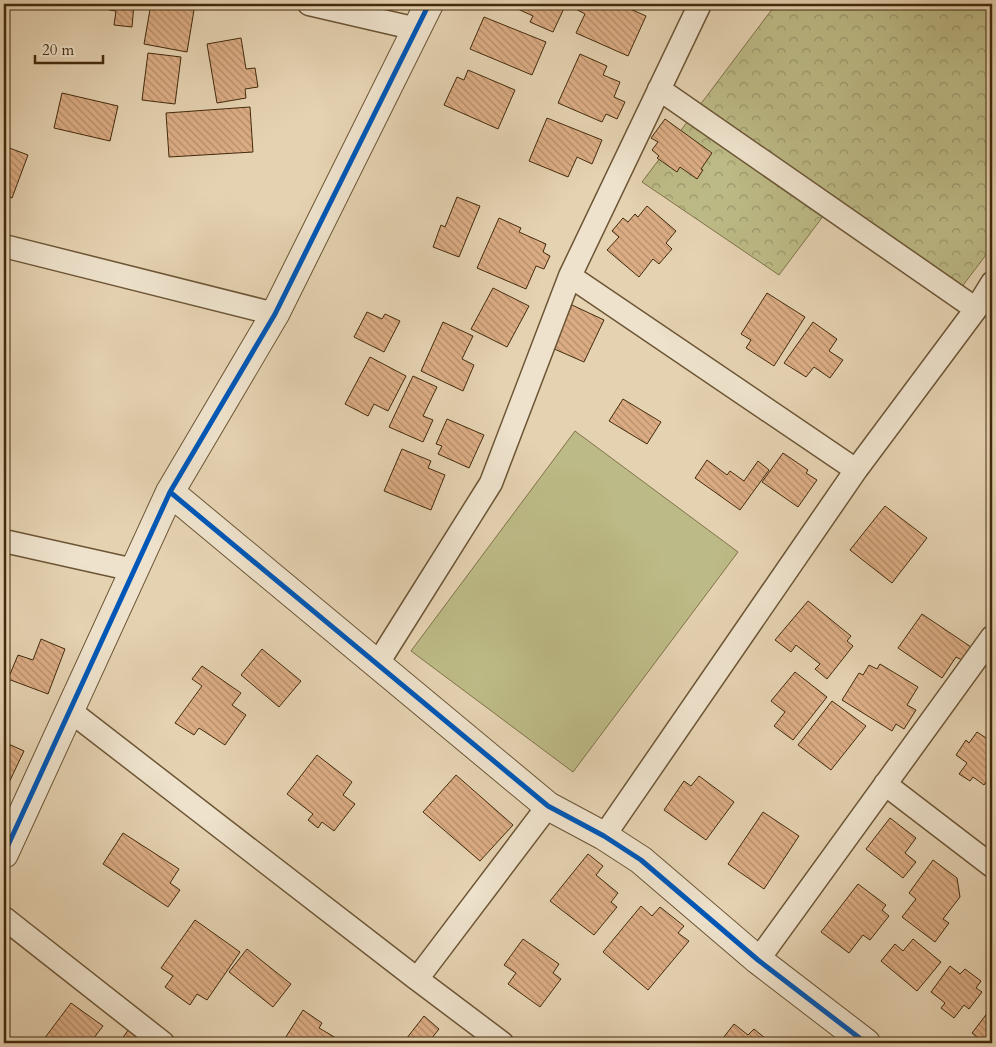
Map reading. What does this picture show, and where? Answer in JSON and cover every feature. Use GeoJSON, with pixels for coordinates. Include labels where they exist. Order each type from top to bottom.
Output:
{"type":"FeatureCollection","features":[{"type":"Feature","properties":{"kind":"street"},"geometry":{"type":"LineString","coordinates":[[309,4],[417,29]]}},
{"type":"Feature","properties":{"kind":"street"},"geometry":{"type":"LineString","coordinates":[[4,854],[170,492],[275,314],[429,4]]}},
{"type":"Feature","properties":{"kind":"street"},"geometry":{"type":"LineString","coordinates":[[378,664],[491,483],[570,276],[700,4]]}},
{"type":"Feature","properties":{"kind":"street"},"geometry":{"type":"LineString","coordinates":[[659,89],[976,310]]}},
{"type":"Feature","properties":{"kind":"street"},"geometry":{"type":"LineString","coordinates":[[4,246],[275,314]]}},
{"type":"Feature","properties":{"kind":"street"},"geometry":{"type":"LineString","coordinates":[[570,276],[856,470]]}},
{"type":"Feature","properties":{"kind":"street"},"geometry":{"type":"LineString","coordinates":[[604,836],[856,470],[976,310],[992,283]]}},
{"type":"Feature","properties":{"kind":"street"},"geometry":{"type":"LineString","coordinates":[[170,492],[548,806],[604,836],[640,860],[758,960],[866,1043]]}},
{"type":"Feature","properties":{"kind":"street"},"geometry":{"type":"LineString","coordinates":[[4,541],[134,570]]}},
{"type":"Feature","properties":{"kind":"street"},"geometry":{"type":"LineString","coordinates":[[758,960],[992,637]]}},
{"type":"Feature","properties":{"kind":"street"},"geometry":{"type":"LineString","coordinates":[[69,710],[502,1043]]}},
{"type":"Feature","properties":{"kind":"street"},"geometry":{"type":"LineString","coordinates":[[885,784],[992,866]]}},
{"type":"Feature","properties":{"kind":"street"},"geometry":{"type":"LineString","coordinates":[[417,979],[548,806]]}},
{"type":"Feature","properties":{"kind":"street"},"geometry":{"type":"LineString","coordinates":[[4,918],[163,1043]]}},
{"type":"Feature","properties":{"kind":"green space"},"geometry":{"type":"Polygon","coordinates":[[[776,4],[992,4],[992,247],[961,288],[836,199],[779,275],[642,182],[776,4]]]}},
{"type":"Feature","properties":{"kind":"green space"},"geometry":{"type":"Polygon","coordinates":[[[575,431],[738,552],[573,772],[411,651],[575,431]]]}},
{"type":"Feature","properties":{"kind":"building"},"geometry":{"type":"Polygon","coordinates":[[[110,4],[134,4],[132,27],[114,25],[116,11],[109,10],[110,4]]]}},
{"type":"Feature","properties":{"kind":"building"},"geometry":{"type":"Polygon","coordinates":[[[151,4],[195,4],[187,52],[144,44],[151,4]]]}},
{"type":"Feature","properties":{"kind":"building"},"geometry":{"type":"Polygon","coordinates":[[[507,4],[566,4],[553,32],[530,22],[533,16],[507,4]]]}},
{"type":"Feature","properties":{"kind":"building"},"geometry":{"type":"Polygon","coordinates":[[[576,4],[619,4],[646,16],[628,56],[576,33],[585,14],[574,8],[576,4]]]}},
{"type":"Feature","properties":{"kind":"building"},"geometry":{"type":"Polygon","coordinates":[[[484,17],[546,42],[532,75],[470,49],[484,17]]]}},
{"type":"Feature","properties":{"kind":"building"},"geometry":{"type":"Polygon","coordinates":[[[241,38],[246,69],[255,68],[258,87],[245,89],[246,98],[217,103],[207,44],[241,38]]]}},
{"type":"Feature","properties":{"kind":"building"},"geometry":{"type":"Polygon","coordinates":[[[148,53],[181,57],[175,104],[142,100],[148,53]]]}},
{"type":"Feature","properties":{"kind":"building"},"geometry":{"type":"Polygon","coordinates":[[[580,54],[607,66],[603,75],[620,82],[614,97],[625,102],[617,119],[606,114],[602,122],[558,103],[580,54]]]}},
{"type":"Feature","properties":{"kind":"building"},"geometry":{"type":"Polygon","coordinates":[[[468,70],[515,90],[498,129],[444,105],[457,77],[464,80],[468,70]]]}},
{"type":"Feature","properties":{"kind":"building"},"geometry":{"type":"Polygon","coordinates":[[[62,93],[118,106],[110,141],[54,128],[62,93]]]}},
{"type":"Feature","properties":{"kind":"building"},"geometry":{"type":"Polygon","coordinates":[[[250,107],[253,152],[169,157],[166,113],[250,107]]]}},
{"type":"Feature","properties":{"kind":"building"},"geometry":{"type":"Polygon","coordinates":[[[547,118],[602,140],[592,164],[577,157],[568,177],[529,161],[547,118]]]}},
{"type":"Feature","properties":{"kind":"building"},"geometry":{"type":"Polygon","coordinates":[[[665,119],[712,153],[701,169],[703,170],[697,179],[680,167],[677,172],[657,158],[659,156],[652,150],[658,142],[651,138],[665,119]]]}},
{"type":"Feature","properties":{"kind":"building"},"geometry":{"type":"Polygon","coordinates":[[[4,146],[28,155],[12,198],[4,195],[4,146]]]}},
{"type":"Feature","properties":{"kind":"building"},"geometry":{"type":"Polygon","coordinates":[[[457,197],[480,206],[459,257],[433,247],[441,225],[445,227],[457,197]]]}},
{"type":"Feature","properties":{"kind":"building"},"geometry":{"type":"Polygon","coordinates":[[[647,206],[676,231],[666,243],[672,249],[659,264],[653,259],[639,277],[607,250],[619,237],[612,231],[623,218],[628,222],[635,214],[638,217],[647,206]]]}},
{"type":"Feature","properties":{"kind":"building"},"geometry":{"type":"Polygon","coordinates":[[[499,218],[521,228],[519,232],[546,244],[543,252],[550,256],[544,269],[536,266],[526,289],[477,268],[499,218]]]}},
{"type":"Feature","properties":{"kind":"building"},"geometry":{"type":"Polygon","coordinates":[[[493,288],[529,306],[507,347],[471,329],[493,288]]]}},
{"type":"Feature","properties":{"kind":"building"},"geometry":{"type":"Polygon","coordinates":[[[767,293],[805,317],[774,366],[746,348],[751,340],[741,334],[767,293]]]}},
{"type":"Feature","properties":{"kind":"building"},"geometry":{"type":"Polygon","coordinates":[[[572,305],[604,320],[584,362],[552,348],[572,305]]]}},
{"type":"Feature","properties":{"kind":"building"},"geometry":{"type":"Polygon","coordinates":[[[367,312],[382,319],[385,314],[400,321],[384,352],[354,337],[367,312]]]}},
{"type":"Feature","properties":{"kind":"building"},"geometry":{"type":"Polygon","coordinates":[[[443,322],[473,336],[462,359],[474,365],[463,391],[421,371],[443,322]]]}},
{"type":"Feature","properties":{"kind":"building"},"geometry":{"type":"Polygon","coordinates":[[[813,322],[837,339],[829,351],[843,360],[830,378],[814,367],[806,377],[784,363],[813,322]]]}},
{"type":"Feature","properties":{"kind":"building"},"geometry":{"type":"Polygon","coordinates":[[[370,357],[406,376],[388,411],[374,404],[368,416],[345,404],[370,357]]]}},
{"type":"Feature","properties":{"kind":"building"},"geometry":{"type":"Polygon","coordinates":[[[413,376],[437,387],[423,416],[433,420],[423,442],[389,427],[413,376]]]}},
{"type":"Feature","properties":{"kind":"building"},"geometry":{"type":"Polygon","coordinates":[[[623,399],[661,422],[647,444],[609,421],[623,399]]]}},
{"type":"Feature","properties":{"kind":"building"},"geometry":{"type":"Polygon","coordinates":[[[447,419],[484,435],[469,468],[438,454],[442,446],[436,444],[447,419]]]}},
{"type":"Feature","properties":{"kind":"building"},"geometry":{"type":"Polygon","coordinates":[[[402,449],[431,461],[428,468],[445,475],[431,510],[384,491],[402,449]]]}},
{"type":"Feature","properties":{"kind":"building"},"geometry":{"type":"Polygon","coordinates":[[[783,453],[808,470],[806,473],[817,480],[798,507],[762,482],[783,453]]]}},
{"type":"Feature","properties":{"kind":"building"},"geometry":{"type":"Polygon","coordinates":[[[707,460],[727,475],[730,471],[744,481],[758,461],[769,470],[740,510],[695,478],[707,460]]]}},
{"type":"Feature","properties":{"kind":"building"},"geometry":{"type":"Polygon","coordinates":[[[885,506],[927,538],[892,583],[850,550],[885,506]]]}},
{"type":"Feature","properties":{"kind":"building"},"geometry":{"type":"Polygon","coordinates":[[[992,512],[992,524],[986,519],[992,512]]]}},
{"type":"Feature","properties":{"kind":"building"},"geometry":{"type":"Polygon","coordinates":[[[808,601],[851,636],[847,641],[853,646],[827,679],[815,669],[820,664],[796,645],[791,652],[775,640],[808,601]]]}},
{"type":"Feature","properties":{"kind":"building"},"geometry":{"type":"Polygon","coordinates":[[[922,614],[971,647],[962,660],[956,657],[942,678],[898,648],[922,614]]]}},
{"type":"Feature","properties":{"kind":"building"},"geometry":{"type":"Polygon","coordinates":[[[41,639],[65,649],[48,694],[8,679],[18,655],[33,660],[41,639]]]}},
{"type":"Feature","properties":{"kind":"building"},"geometry":{"type":"Polygon","coordinates":[[[262,649],[301,681],[279,707],[241,675],[262,649]]]}},
{"type":"Feature","properties":{"kind":"building"},"geometry":{"type":"Polygon","coordinates":[[[880,664],[918,687],[907,705],[916,710],[904,729],[896,724],[892,731],[842,700],[859,673],[863,675],[869,665],[877,669],[880,664]]]}},
{"type":"Feature","properties":{"kind":"building"},"geometry":{"type":"Polygon","coordinates":[[[202,666],[241,693],[232,705],[246,715],[225,745],[199,728],[194,735],[175,723],[202,686],[192,679],[202,666]]]}},
{"type":"Feature","properties":{"kind":"building"},"geometry":{"type":"Polygon","coordinates":[[[795,672],[827,697],[793,740],[774,726],[785,712],[771,701],[795,672]]]}},
{"type":"Feature","properties":{"kind":"building"},"geometry":{"type":"Polygon","coordinates":[[[832,701],[866,726],[831,770],[798,745],[832,701]]]}},
{"type":"Feature","properties":{"kind":"building"},"geometry":{"type":"Polygon","coordinates":[[[977,732],[992,742],[992,774],[984,785],[973,777],[970,781],[959,774],[967,763],[956,755],[966,740],[969,743],[977,732]]]}},
{"type":"Feature","properties":{"kind":"building"},"geometry":{"type":"Polygon","coordinates":[[[4,742],[24,751],[4,793],[4,742]]]}},
{"type":"Feature","properties":{"kind":"building"},"geometry":{"type":"Polygon","coordinates":[[[317,755],[352,782],[343,795],[355,804],[334,831],[322,822],[318,828],[308,820],[313,814],[287,794],[317,755]]]}},
{"type":"Feature","properties":{"kind":"building"},"geometry":{"type":"Polygon","coordinates":[[[456,775],[513,825],[480,861],[423,812],[456,775]]]}},
{"type":"Feature","properties":{"kind":"building"},"geometry":{"type":"Polygon","coordinates":[[[699,776],[734,802],[706,840],[664,810],[684,781],[691,786],[699,776]]]}},
{"type":"Feature","properties":{"kind":"building"},"geometry":{"type":"Polygon","coordinates":[[[763,812],[799,836],[764,889],[728,864],[763,812]]]}},
{"type":"Feature","properties":{"kind":"building"},"geometry":{"type":"Polygon","coordinates":[[[890,818],[916,838],[905,853],[916,862],[903,878],[866,849],[890,818]]]}},
{"type":"Feature","properties":{"kind":"building"},"geometry":{"type":"Polygon","coordinates":[[[123,833],[179,869],[170,883],[180,890],[168,907],[103,864],[123,833]]]}},
{"type":"Feature","properties":{"kind":"building"},"geometry":{"type":"Polygon","coordinates":[[[588,854],[603,866],[596,875],[618,893],[611,902],[617,907],[594,935],[550,901],[588,854]]]}},
{"type":"Feature","properties":{"kind":"building"},"geometry":{"type":"Polygon","coordinates":[[[933,860],[957,878],[960,897],[943,919],[949,923],[935,942],[902,917],[916,899],[909,893],[933,860]]]}},
{"type":"Feature","properties":{"kind":"building"},"geometry":{"type":"Polygon","coordinates":[[[858,884],[886,905],[882,910],[889,916],[870,940],[863,935],[849,953],[821,932],[858,884]]]}},
{"type":"Feature","properties":{"kind":"building"},"geometry":{"type":"Polygon","coordinates":[[[641,906],[652,916],[660,907],[684,926],[678,933],[689,941],[648,990],[603,952],[641,906]]]}},
{"type":"Feature","properties":{"kind":"building"},"geometry":{"type":"Polygon","coordinates":[[[195,920],[240,952],[207,1000],[197,994],[190,1005],[165,987],[173,976],[161,968],[195,920]]]}},
{"type":"Feature","properties":{"kind":"building"},"geometry":{"type":"Polygon","coordinates":[[[523,939],[559,964],[553,973],[561,979],[540,1007],[508,984],[516,973],[504,965],[523,939]]]}},
{"type":"Feature","properties":{"kind":"building"},"geometry":{"type":"Polygon","coordinates":[[[913,939],[941,962],[917,991],[881,961],[895,944],[903,951],[913,939]]]}},
{"type":"Feature","properties":{"kind":"building"},"geometry":{"type":"Polygon","coordinates":[[[247,949],[291,984],[273,1007],[229,972],[247,949]]]}},
{"type":"Feature","properties":{"kind":"building"},"geometry":{"type":"Polygon","coordinates":[[[950,966],[960,974],[965,969],[981,981],[976,988],[982,992],[969,1009],[964,1005],[954,1018],[941,1008],[945,1003],[931,992],[950,966]]]}},
{"type":"Feature","properties":{"kind":"building"},"geometry":{"type":"Polygon","coordinates":[[[71,1003],[103,1026],[90,1043],[41,1043],[71,1003]]]}},
{"type":"Feature","properties":{"kind":"building"},"geometry":{"type":"Polygon","coordinates":[[[992,1007],[992,1043],[984,1043],[972,1033],[992,1007]]]}},
{"type":"Feature","properties":{"kind":"building"},"geometry":{"type":"Polygon","coordinates":[[[303,1010],[322,1023],[319,1028],[336,1038],[332,1043],[282,1043],[303,1010]]]}},
{"type":"Feature","properties":{"kind":"building"},"geometry":{"type":"Polygon","coordinates":[[[424,1016],[439,1029],[428,1043],[403,1043],[424,1016]]]}},
{"type":"Feature","properties":{"kind":"building"},"geometry":{"type":"Polygon","coordinates":[[[734,1024],[748,1035],[754,1029],[771,1043],[721,1043],[734,1024]]]}},
{"type":"Feature","properties":{"kind":"building"},"geometry":{"type":"Polygon","coordinates":[[[129,1029],[149,1043],[119,1043],[129,1029]]]}},
{"type":"Feature","properties":{"kind":"cycle path"},"geometry":{"type":"LineString","coordinates":[[4,854],[170,492],[275,314],[429,4]]}},
{"type":"Feature","properties":{"kind":"cycle path"},"geometry":{"type":"LineString","coordinates":[[170,492],[548,806],[604,836],[641,860],[758,960],[866,1043]]}}]}
